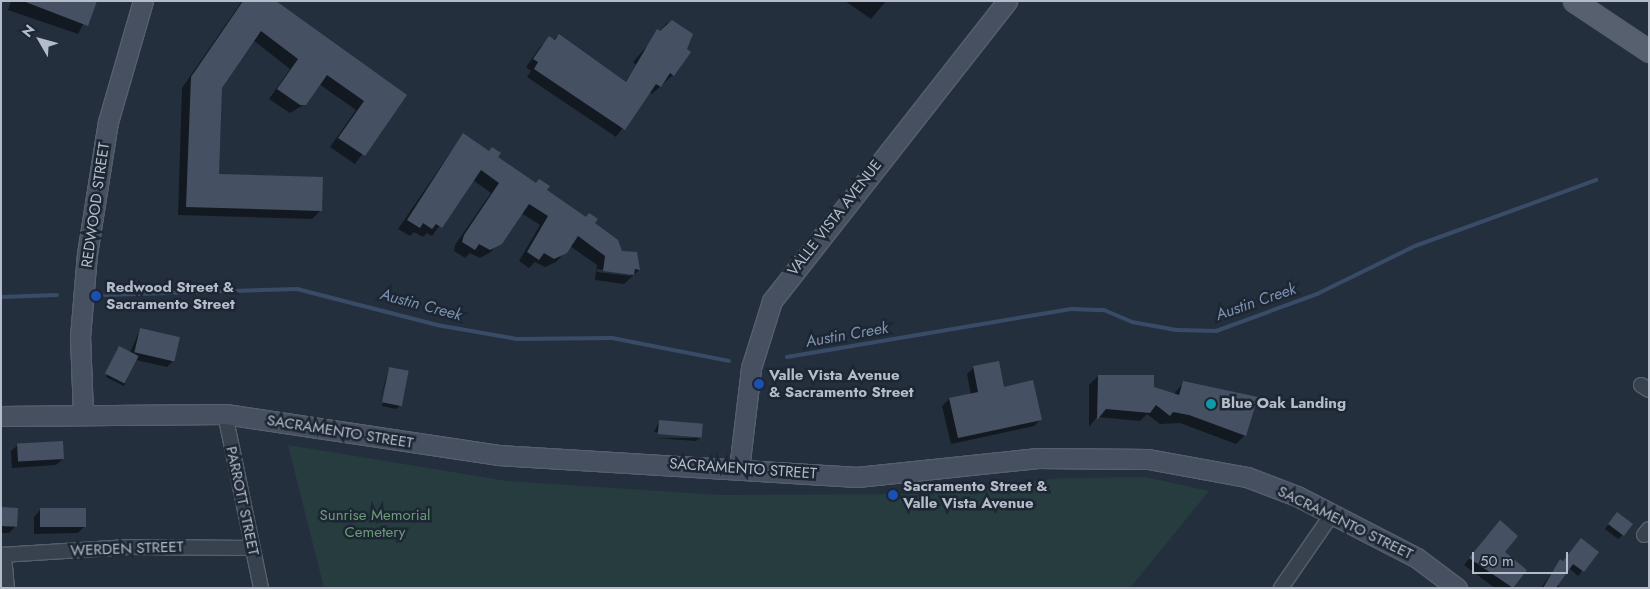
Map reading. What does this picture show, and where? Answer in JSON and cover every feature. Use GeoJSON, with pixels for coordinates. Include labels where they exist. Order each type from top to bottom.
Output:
{"type":"FeatureCollection","features":[{"type":"Feature","properties":{"kind":"main road","name":"REDWOOD STREET"},"geometry":{"type":"LineString","coordinates":[[84,414],[80,337],[87,254],[108,122],[143,1]]}},
{"type":"Feature","properties":{"kind":"main road","name":"VALLE VISTA AVENUE"},"geometry":{"type":"LineString","coordinates":[[739,469],[751,368],[772,301],[1007,1]]}},
{"type":"Feature","properties":{"kind":"main road"},"geometry":{"type":"LineString","coordinates":[[1574,1],[1649,52]]}},
{"type":"Feature","properties":{"kind":"main road","name":"SACRAMENTO STREET"},"geometry":{"type":"LineString","coordinates":[[1,416],[225,414],[456,451],[857,477],[1038,458],[1148,459],[1247,477],[1332,514],[1417,558],[1457,588]]}},
{"type":"Feature","properties":{"kind":"street","name":"PARROTT STREET"},"geometry":{"type":"LineString","coordinates":[[225,414],[261,588]]}},
{"type":"Feature","properties":{"kind":"street"},"geometry":{"type":"LineString","coordinates":[[1281,588],[1332,514]]}},
{"type":"Feature","properties":{"kind":"street","name":"WERDEN STREET"},"geometry":{"type":"LineString","coordinates":[[3,555],[128,547],[252,548]]}},
{"type":"Feature","properties":{"kind":"street"},"geometry":{"type":"LineString","coordinates":[[3,555],[7,588]]}},
{"type":"Feature","properties":{"kind":"green space","name":"Sunrise Memorial Cemetery"},"geometry":{"type":"Polygon","coordinates":[[[288,445],[507,481],[721,495],[917,494],[1061,478],[1145,477],[1209,491],[1130,588],[324,588],[288,445]]]}},
{"type":"Feature","properties":{"kind":"building"},"geometry":{"type":"Polygon","coordinates":[[[23,1],[97,1],[88,26],[23,1]]]}},
{"type":"Feature","properties":{"kind":"building"},"geometry":{"type":"Polygon","coordinates":[[[243,1],[276,1],[407,95],[365,156],[338,138],[364,101],[327,75],[306,105],[300,105],[277,89],[298,59],[261,31],[222,88],[219,174],[323,177],[322,211],[186,207],[191,77],[243,1]]]}},
{"type":"Feature","properties":{"kind":"building"},"geometry":{"type":"Polygon","coordinates":[[[672,20],[693,34],[687,49],[691,52],[674,76],[670,73],[661,87],[656,84],[625,130],[534,69],[538,62],[533,59],[549,36],[555,40],[559,34],[626,82],[657,29],[660,31],[672,20]]]}},
{"type":"Feature","properties":{"kind":"building"},"geometry":{"type":"Polygon","coordinates":[[[463,133],[489,151],[492,147],[501,153],[498,157],[536,183],[539,179],[550,186],[547,190],[586,217],[589,213],[598,219],[595,223],[618,240],[622,251],[637,252],[640,270],[635,269],[634,275],[603,271],[605,256],[578,236],[567,253],[554,259],[544,253],[539,260],[527,252],[548,216],[529,204],[502,244],[490,250],[479,244],[475,250],[462,242],[464,235],[499,183],[481,170],[442,228],[436,224],[432,229],[423,223],[420,228],[407,220],[463,133]]]}},
{"type":"Feature","properties":{"kind":"building"},"geometry":{"type":"Polygon","coordinates":[[[140,328],[180,337],[174,362],[134,352],[140,328]]]}},
{"type":"Feature","properties":{"kind":"building"},"geometry":{"type":"Polygon","coordinates":[[[119,346],[139,356],[125,384],[105,374],[119,346]]]}},
{"type":"Feature","properties":{"kind":"building"},"geometry":{"type":"Polygon","coordinates":[[[999,361],[1004,387],[1033,380],[1042,420],[958,438],[949,398],[978,392],[973,366],[999,361]]]}},
{"type":"Feature","properties":{"kind":"building"},"geometry":{"type":"Polygon","coordinates":[[[389,367],[409,371],[402,406],[382,402],[389,367]]]}},
{"type":"Feature","properties":{"kind":"building","name":"Blue Oak Landing"},"geometry":{"type":"Polygon","coordinates":[[[1098,375],[1154,375],[1154,387],[1179,395],[1183,381],[1258,397],[1246,436],[1189,415],[1173,412],[1170,416],[1156,405],[1150,413],[1106,409],[1097,420],[1098,375]]]}},
{"type":"Feature","properties":{"kind":"building"},"geometry":{"type":"Polygon","coordinates":[[[659,420],[703,424],[702,438],[658,434],[659,420]]]}},
{"type":"Feature","properties":{"kind":"building"},"geometry":{"type":"Polygon","coordinates":[[[63,441],[64,459],[18,461],[17,443],[63,441]]]}},
{"type":"Feature","properties":{"kind":"building"},"geometry":{"type":"Polygon","coordinates":[[[1,507],[18,508],[17,527],[1,526],[1,507]]]}},
{"type":"Feature","properties":{"kind":"building"},"geometry":{"type":"Polygon","coordinates":[[[40,508],[86,508],[86,527],[40,527],[40,508]]]}},
{"type":"Feature","properties":{"kind":"building"},"geometry":{"type":"Polygon","coordinates":[[[1617,512],[1633,524],[1624,536],[1608,524],[1617,512]]]}},
{"type":"Feature","properties":{"kind":"building"},"geometry":{"type":"Polygon","coordinates":[[[1500,520],[1518,536],[1505,552],[1527,570],[1513,588],[1469,558],[1500,520]]]}},
{"type":"Feature","properties":{"kind":"building"},"geometry":{"type":"Polygon","coordinates":[[[1581,538],[1599,552],[1584,572],[1573,564],[1556,588],[1543,588],[1560,559],[1563,561],[1581,538]]]}},
{"type":"Feature","properties":{"kind":"waterway","name":"Austin Creek"},"geometry":{"type":"LineString","coordinates":[[787,357],[1071,309],[1104,310],[1132,322],[1176,330],[1216,331],[1317,294],[1415,246],[1596,180]]}},
{"type":"Feature","properties":{"kind":"waterway","name":"Austin Creek"},"geometry":{"type":"LineString","coordinates":[[105,295],[297,289],[437,325],[517,339],[612,338],[729,361]]}},
{"type":"Feature","properties":{"kind":"waterway","name":"Austin Creek"},"geometry":{"type":"LineString","coordinates":[[1,297],[57,295]]}},
{"type":"Feature","properties":{"kind":"place","name":"Redwood Street & Sacramento Street"},"geometry":{"type":"Point","coordinates":[96,296]}},
{"type":"Feature","properties":{"kind":"place","name":"Valle Vista Avenue & Sacramento Street"},"geometry":{"type":"Point","coordinates":[759,384]}},
{"type":"Feature","properties":{"kind":"place","name":"Blue Oak Landing"},"geometry":{"type":"Point","coordinates":[1211,404]}},
{"type":"Feature","properties":{"kind":"place","name":"Sacramento Street & Valle Vista Avenue"},"geometry":{"type":"Point","coordinates":[893,495]}}]}
